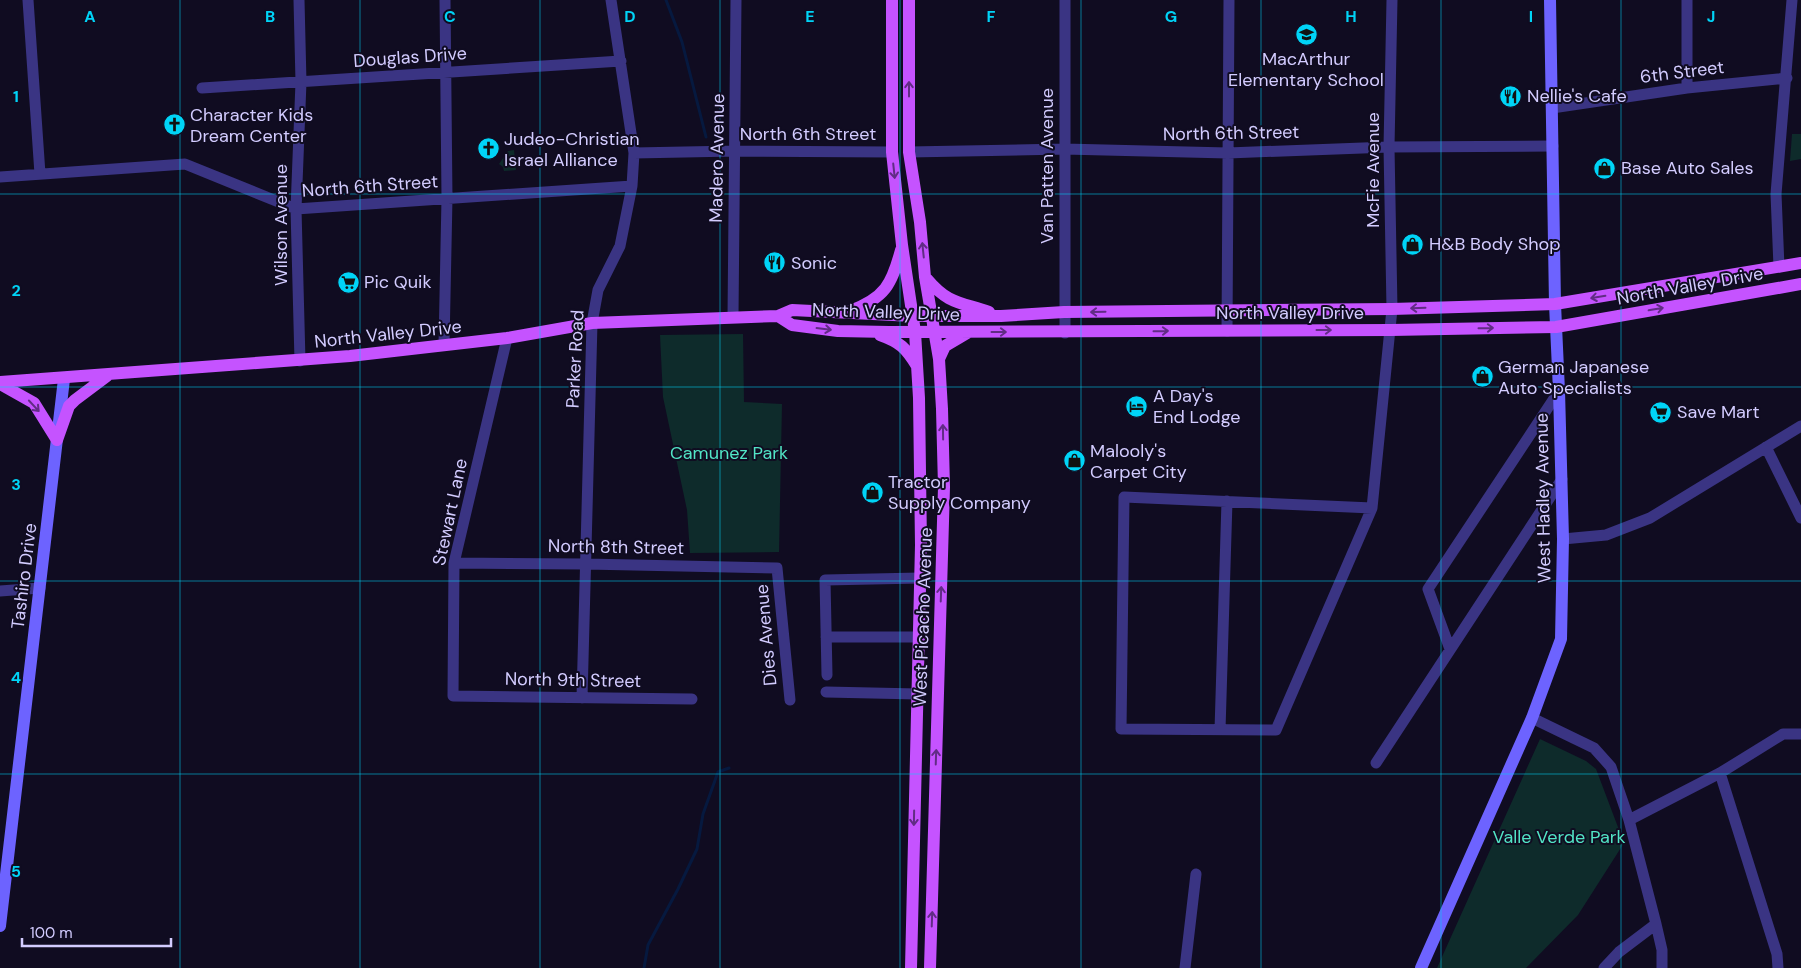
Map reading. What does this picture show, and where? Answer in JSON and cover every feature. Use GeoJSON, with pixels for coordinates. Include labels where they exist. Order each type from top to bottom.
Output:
{"type":"FeatureCollection","features":[{"type":"Feature","properties":{"kind":"main road","name":"West Picacho Avenue"},"geometry":{"type":"LineString","coordinates":[[892,0],[892,152],[918,368],[921,545],[911,968]]}},
{"type":"Feature","properties":{"kind":"main road","name":"West Picacho Avenue"},"geometry":{"type":"LineString","coordinates":[[909,0],[909,152],[939,359],[944,487],[930,968]]}},
{"type":"Feature","properties":{"kind":"main road"},"geometry":{"type":"LineString","coordinates":[[847,313],[865,306],[883,293],[894,275],[902,245]]}},
{"type":"Feature","properties":{"kind":"main road","name":"North Valley Drive"},"geometry":{"type":"LineString","coordinates":[[0,383],[300,361],[508,338],[592,323],[778,316],[792,310],[913,316],[1001,316],[1064,312],[1392,309],[1555,304],[1801,263]]}},
{"type":"Feature","properties":{"kind":"main road"},"geometry":{"type":"LineString","coordinates":[[926,278],[936,290],[949,300],[1001,316]]}},
{"type":"Feature","properties":{"kind":"main road","name":"North Valley Drive"},"geometry":{"type":"LineString","coordinates":[[778,316],[792,325],[838,331],[870,332],[1065,333],[1556,327],[1801,284]]}},
{"type":"Feature","properties":{"kind":"main road"},"geometry":{"type":"LineString","coordinates":[[870,332],[889,338],[906,348],[918,368]]}},
{"type":"Feature","properties":{"kind":"main road"},"geometry":{"type":"LineString","coordinates":[[939,359],[945,346],[969,332]]}},
{"type":"Feature","properties":{"kind":"main road"},"geometry":{"type":"LineString","coordinates":[[57,440],[69,406],[108,375]]}},
{"type":"Feature","properties":{"kind":"main road"},"geometry":{"type":"LineString","coordinates":[[0,383],[34,403],[57,440]]}},
{"type":"Feature","properties":{"kind":"street"},"geometry":{"type":"LineString","coordinates":[[28,0],[40,174]]}},
{"type":"Feature","properties":{"kind":"street","name":"Wilson Avenue"},"geometry":{"type":"LineString","coordinates":[[300,0],[301,82],[296,210],[300,361]]}},
{"type":"Feature","properties":{"kind":"street"},"geometry":{"type":"LineString","coordinates":[[444,345],[447,198],[445,0]]}},
{"type":"Feature","properties":{"kind":"street","name":"Parker Road"},"geometry":{"type":"LineString","coordinates":[[582,698],[592,323],[598,290],[620,246],[632,186],[634,153],[611,0]]}},
{"type":"Feature","properties":{"kind":"street","name":"Madero Avenue"},"geometry":{"type":"LineString","coordinates":[[733,317],[736,0]]}},
{"type":"Feature","properties":{"kind":"street","name":"Van Patten Avenue"},"geometry":{"type":"LineString","coordinates":[[1065,0],[1065,333]]}},
{"type":"Feature","properties":{"kind":"street"},"geometry":{"type":"LineString","coordinates":[[1227,331],[1229,0]]}},
{"type":"Feature","properties":{"kind":"street","name":"McFie Avenue"},"geometry":{"type":"LineString","coordinates":[[1220,730],[1276,730],[1372,508],[1392,309],[1390,147],[1392,0]]}},
{"type":"Feature","properties":{"kind":"street","name":"West Hadley Avenue"},"geometry":{"type":"LineString","coordinates":[[1422,968],[1532,718],[1561,638],[1562,480],[1555,304],[1550,0]]}},
{"type":"Feature","properties":{"kind":"street"},"geometry":{"type":"LineString","coordinates":[[1687,0],[1687,88]]}},
{"type":"Feature","properties":{"kind":"street"},"geometry":{"type":"LineString","coordinates":[[1779,267],[1776,194],[1792,0]]}},
{"type":"Feature","properties":{"kind":"street","name":"Douglas Drive"},"geometry":{"type":"LineString","coordinates":[[202,88],[621,61]]}},
{"type":"Feature","properties":{"kind":"street","name":"6th Street"},"geometry":{"type":"LineString","coordinates":[[1552,108],[1687,88],[1787,78]]}},
{"type":"Feature","properties":{"kind":"street","name":"North 6th Street"},"geometry":{"type":"LineString","coordinates":[[909,152],[1064,150],[1228,153],[1390,147],[1553,146]]}},
{"type":"Feature","properties":{"kind":"street","name":"North 6th Street"},"geometry":{"type":"LineString","coordinates":[[634,153],[735,151],[892,152]]}},
{"type":"Feature","properties":{"kind":"street","name":"North 6th Street"},"geometry":{"type":"LineString","coordinates":[[0,177],[185,164],[296,210],[632,186]]}},
{"type":"Feature","properties":{"kind":"street","name":"Stewart Lane"},"geometry":{"type":"LineString","coordinates":[[453,696],[454,563],[508,338]]}},
{"type":"Feature","properties":{"kind":"street","name":"Tashiro Drive"},"geometry":{"type":"LineString","coordinates":[[0,926],[64,378]]}},
{"type":"Feature","properties":{"kind":"street"},"geometry":{"type":"LineString","coordinates":[[1450,649],[1428,589],[1559,391]]}},
{"type":"Feature","properties":{"kind":"street"},"geometry":{"type":"LineString","coordinates":[[1563,539],[1606,535],[1650,518],[1801,426]]}},
{"type":"Feature","properties":{"kind":"street"},"geometry":{"type":"LineString","coordinates":[[1766,447],[1801,518]]}},
{"type":"Feature","properties":{"kind":"street"},"geometry":{"type":"LineString","coordinates":[[1376,763],[1562,480]]}},
{"type":"Feature","properties":{"kind":"street"},"geometry":{"type":"LineString","coordinates":[[1227,501],[1220,730],[1121,729],[1124,497],[1227,501],[1372,508]]}},
{"type":"Feature","properties":{"kind":"street","name":"North 8th Street"},"geometry":{"type":"LineString","coordinates":[[454,563],[778,568]]}},
{"type":"Feature","properties":{"kind":"street","name":"Dies Avenue"},"geometry":{"type":"LineString","coordinates":[[778,568],[790,700]]}},
{"type":"Feature","properties":{"kind":"street"},"geometry":{"type":"LineString","coordinates":[[827,675],[825,580],[920,578]]}},
{"type":"Feature","properties":{"kind":"street"},"geometry":{"type":"LineString","coordinates":[[0,591],[40,588]]}},
{"type":"Feature","properties":{"kind":"street"},"geometry":{"type":"LineString","coordinates":[[826,637],[919,637]]}},
{"type":"Feature","properties":{"kind":"street"},"geometry":{"type":"LineString","coordinates":[[826,692],[918,694]]}},
{"type":"Feature","properties":{"kind":"street","name":"North 9th Street"},"geometry":{"type":"LineString","coordinates":[[453,696],[692,700]]}},
{"type":"Feature","properties":{"kind":"street"},"geometry":{"type":"LineString","coordinates":[[1532,718],[1594,748],[1611,767],[1629,820],[1656,924],[1662,950],[1662,968]]}},
{"type":"Feature","properties":{"kind":"street"},"geometry":{"type":"LineString","coordinates":[[1629,820],[1720,772],[1783,734],[1801,734]]}},
{"type":"Feature","properties":{"kind":"street"},"geometry":{"type":"LineString","coordinates":[[1720,772],[1777,954],[1778,968]]}},
{"type":"Feature","properties":{"kind":"street"},"geometry":{"type":"LineString","coordinates":[[1185,968],[1196,874]]}},
{"type":"Feature","properties":{"kind":"street"},"geometry":{"type":"LineString","coordinates":[[1604,968],[1619,952],[1656,924]]}},
{"type":"Feature","properties":{"kind":"green space"},"geometry":{"type":"Polygon","coordinates":[[[1792,134],[1801,134],[1801,159],[1790,161],[1792,134]]]}},
{"type":"Feature","properties":{"kind":"green space"},"geometry":{"type":"Polygon","coordinates":[[[514,150],[516,170],[504,171],[503,167],[499,164],[508,151],[514,150]]]}},
{"type":"Feature","properties":{"kind":"green space","name":"Camunez Park"},"geometry":{"type":"Polygon","coordinates":[[[743,334],[744,402],[782,404],[779,552],[690,553],[687,510],[663,397],[660,335],[743,334]]]}},
{"type":"Feature","properties":{"kind":"green space","name":"Valle Verde Park"},"geometry":{"type":"Polygon","coordinates":[[[1540,739],[1586,761],[1596,769],[1624,843],[1578,915],[1526,968],[1437,968],[1540,739]]]}},
{"type":"Feature","properties":{"kind":"waterway"},"geometry":{"type":"LineString","coordinates":[[666,0],[682,42],[706,137]]}},
{"type":"Feature","properties":{"kind":"waterway"},"geometry":{"type":"LineString","coordinates":[[644,968],[648,945],[697,849],[703,814],[718,772],[729,768]]}},
{"type":"Feature","properties":{"kind":"place","name":"MacArthur Elementary School"},"geometry":{"type":"Point","coordinates":[1306,34]}},
{"type":"Feature","properties":{"kind":"place","name":"Nellie's Cafe"},"geometry":{"type":"Point","coordinates":[1511,96]}},
{"type":"Feature","properties":{"kind":"place","name":"Character Kids Dream Center"},"geometry":{"type":"Point","coordinates":[174,125]}},
{"type":"Feature","properties":{"kind":"place","name":"Judeo-Christian Israel Alliance"},"geometry":{"type":"Point","coordinates":[488,149]}},
{"type":"Feature","properties":{"kind":"place","name":"Base Auto Sales"},"geometry":{"type":"Point","coordinates":[1605,168]}},
{"type":"Feature","properties":{"kind":"place","name":"H&B Body Shop"},"geometry":{"type":"Point","coordinates":[1413,244]}},
{"type":"Feature","properties":{"kind":"place","name":"Sonic"},"geometry":{"type":"Point","coordinates":[775,263]}},
{"type":"Feature","properties":{"kind":"place","name":"Pic Quik"},"geometry":{"type":"Point","coordinates":[348,282]}},
{"type":"Feature","properties":{"kind":"place","name":"German Japanese Auto Specialists"},"geometry":{"type":"Point","coordinates":[1482,377]}},
{"type":"Feature","properties":{"kind":"place","name":"A Day's End Lodge"},"geometry":{"type":"Point","coordinates":[1137,406]}},
{"type":"Feature","properties":{"kind":"place","name":"Save Mart"},"geometry":{"type":"Point","coordinates":[1661,412]}},
{"type":"Feature","properties":{"kind":"place","name":"Malooly's Carpet City"},"geometry":{"type":"Point","coordinates":[1074,461]}},
{"type":"Feature","properties":{"kind":"place","name":"Tractor Supply Company"},"geometry":{"type":"Point","coordinates":[872,492]}}]}
